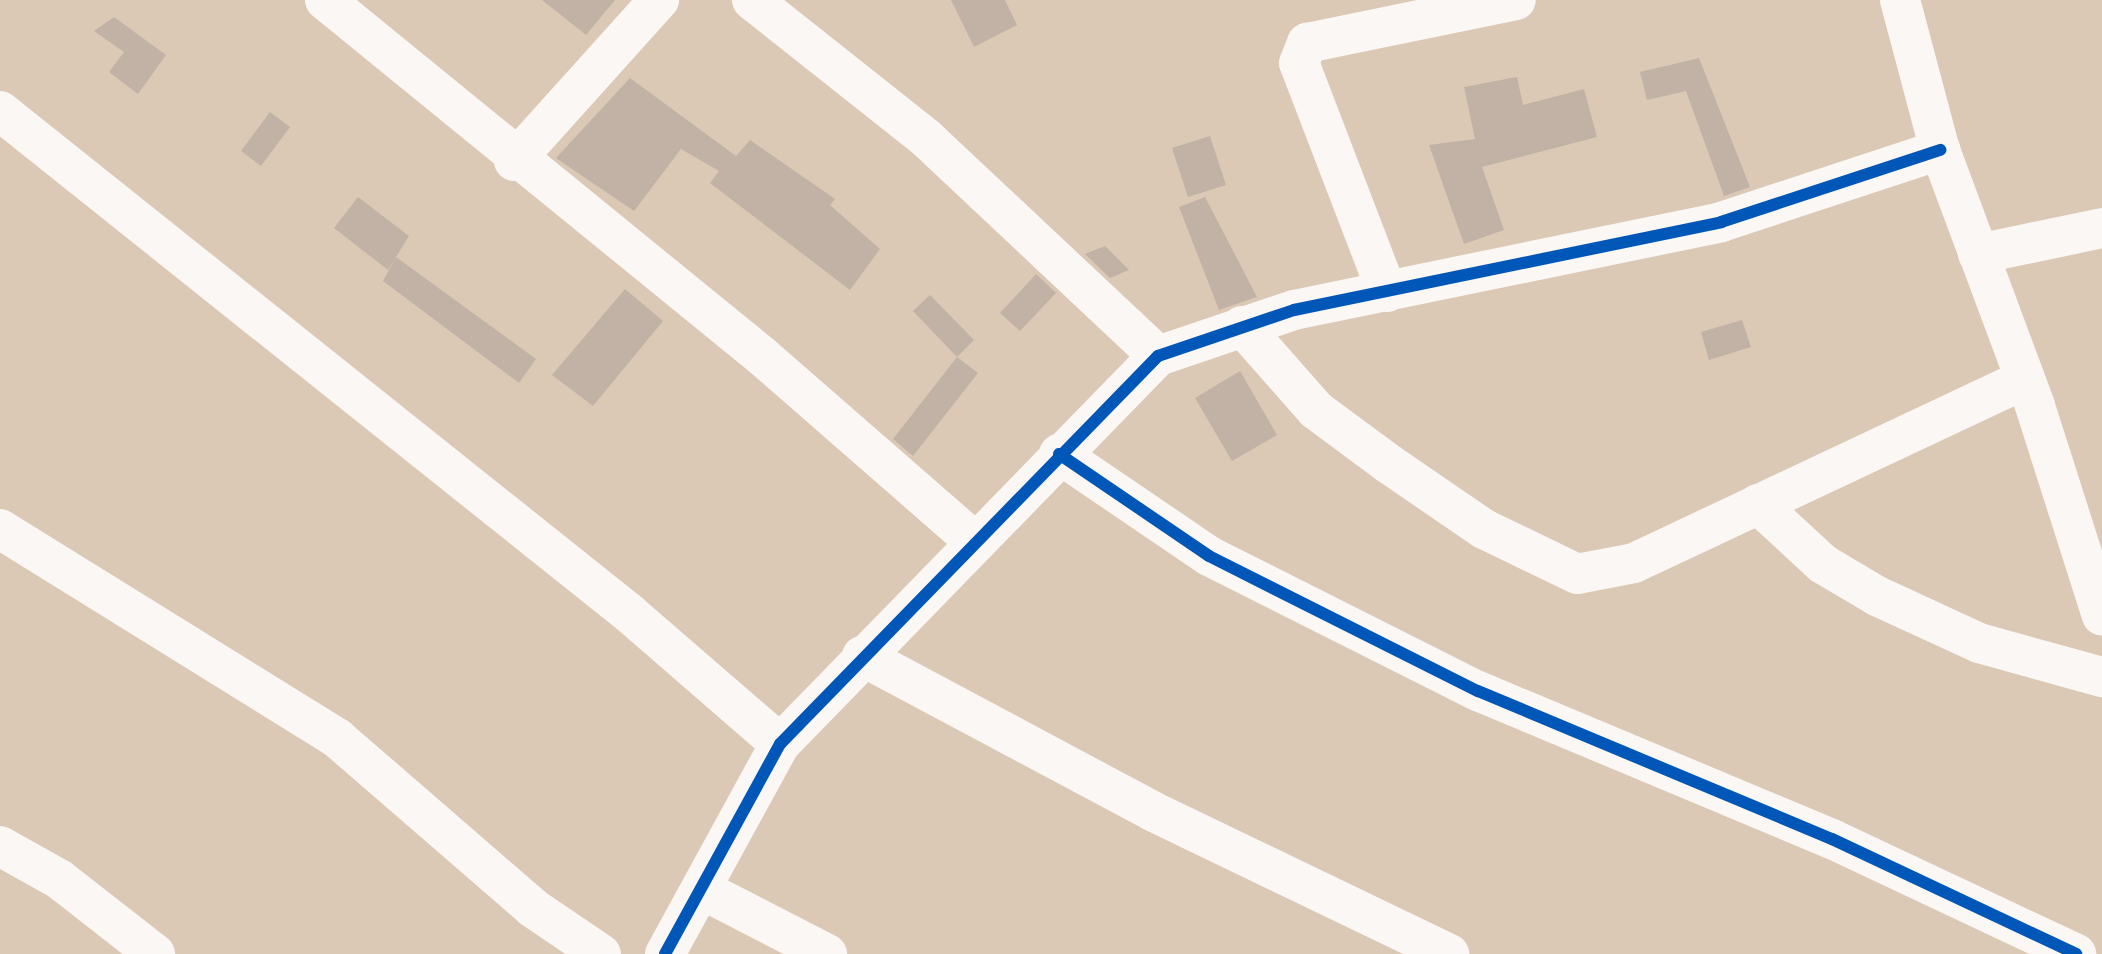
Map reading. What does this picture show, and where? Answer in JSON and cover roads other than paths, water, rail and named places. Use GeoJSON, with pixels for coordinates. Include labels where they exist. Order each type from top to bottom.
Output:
{"type":"FeatureCollection","features":[{"type":"Feature","properties":{"kind":"street"},"geometry":{"type":"LineString","coordinates":[[324,0],[514,161],[762,356],[973,540]]}},
{"type":"Feature","properties":{"kind":"street"},"geometry":{"type":"LineString","coordinates":[[514,161],[659,0]]}},
{"type":"Feature","properties":{"kind":"street"},"geometry":{"type":"LineString","coordinates":[[752,0],[926,138],[1158,356]]}},
{"type":"Feature","properties":{"kind":"street"},"geometry":{"type":"LineString","coordinates":[[1387,292],[1299,63],[1307,43],[1516,0]]}},
{"type":"Feature","properties":{"kind":"street"},"geometry":{"type":"LineString","coordinates":[[1900,0],[1940,150],[2025,379],[2102,616]]}},
{"type":"Feature","properties":{"kind":"street"},"geometry":{"type":"LineString","coordinates":[[0,111],[630,613],[780,744]]}},
{"type":"Feature","properties":{"kind":"street"},"geometry":{"type":"LineString","coordinates":[[665,954],[780,744],[973,540],[1158,356],[1242,326],[1721,222],[1940,150]]}},
{"type":"Feature","properties":{"kind":"street"},"geometry":{"type":"LineString","coordinates":[[1978,254],[2102,228]]}},
{"type":"Feature","properties":{"kind":"street"},"geometry":{"type":"LineString","coordinates":[[1242,326],[1330,421],[1484,529],[1577,574],[1634,562],[2025,379]]}},
{"type":"Feature","properties":{"kind":"street"},"geometry":{"type":"LineString","coordinates":[[1059,454],[1208,556],[1478,691],[1832,839],[2076,954]]}},
{"type":"Feature","properties":{"kind":"street"},"geometry":{"type":"LineString","coordinates":[[1758,504],[1823,564],[1877,596],[1979,643],[2102,677]]}},
{"type":"Feature","properties":{"kind":"street"},"geometry":{"type":"LineString","coordinates":[[0,530],[337,738],[533,908],[601,954]]}},
{"type":"Feature","properties":{"kind":"street"},"geometry":{"type":"LineString","coordinates":[[862,656],[1152,811],[1449,954]]}},
{"type":"Feature","properties":{"kind":"street"},"geometry":{"type":"LineString","coordinates":[[0,846],[59,878],[155,954]]}},
{"type":"Feature","properties":{"kind":"street"},"geometry":{"type":"LineString","coordinates":[[700,890],[827,954]]}}]}
